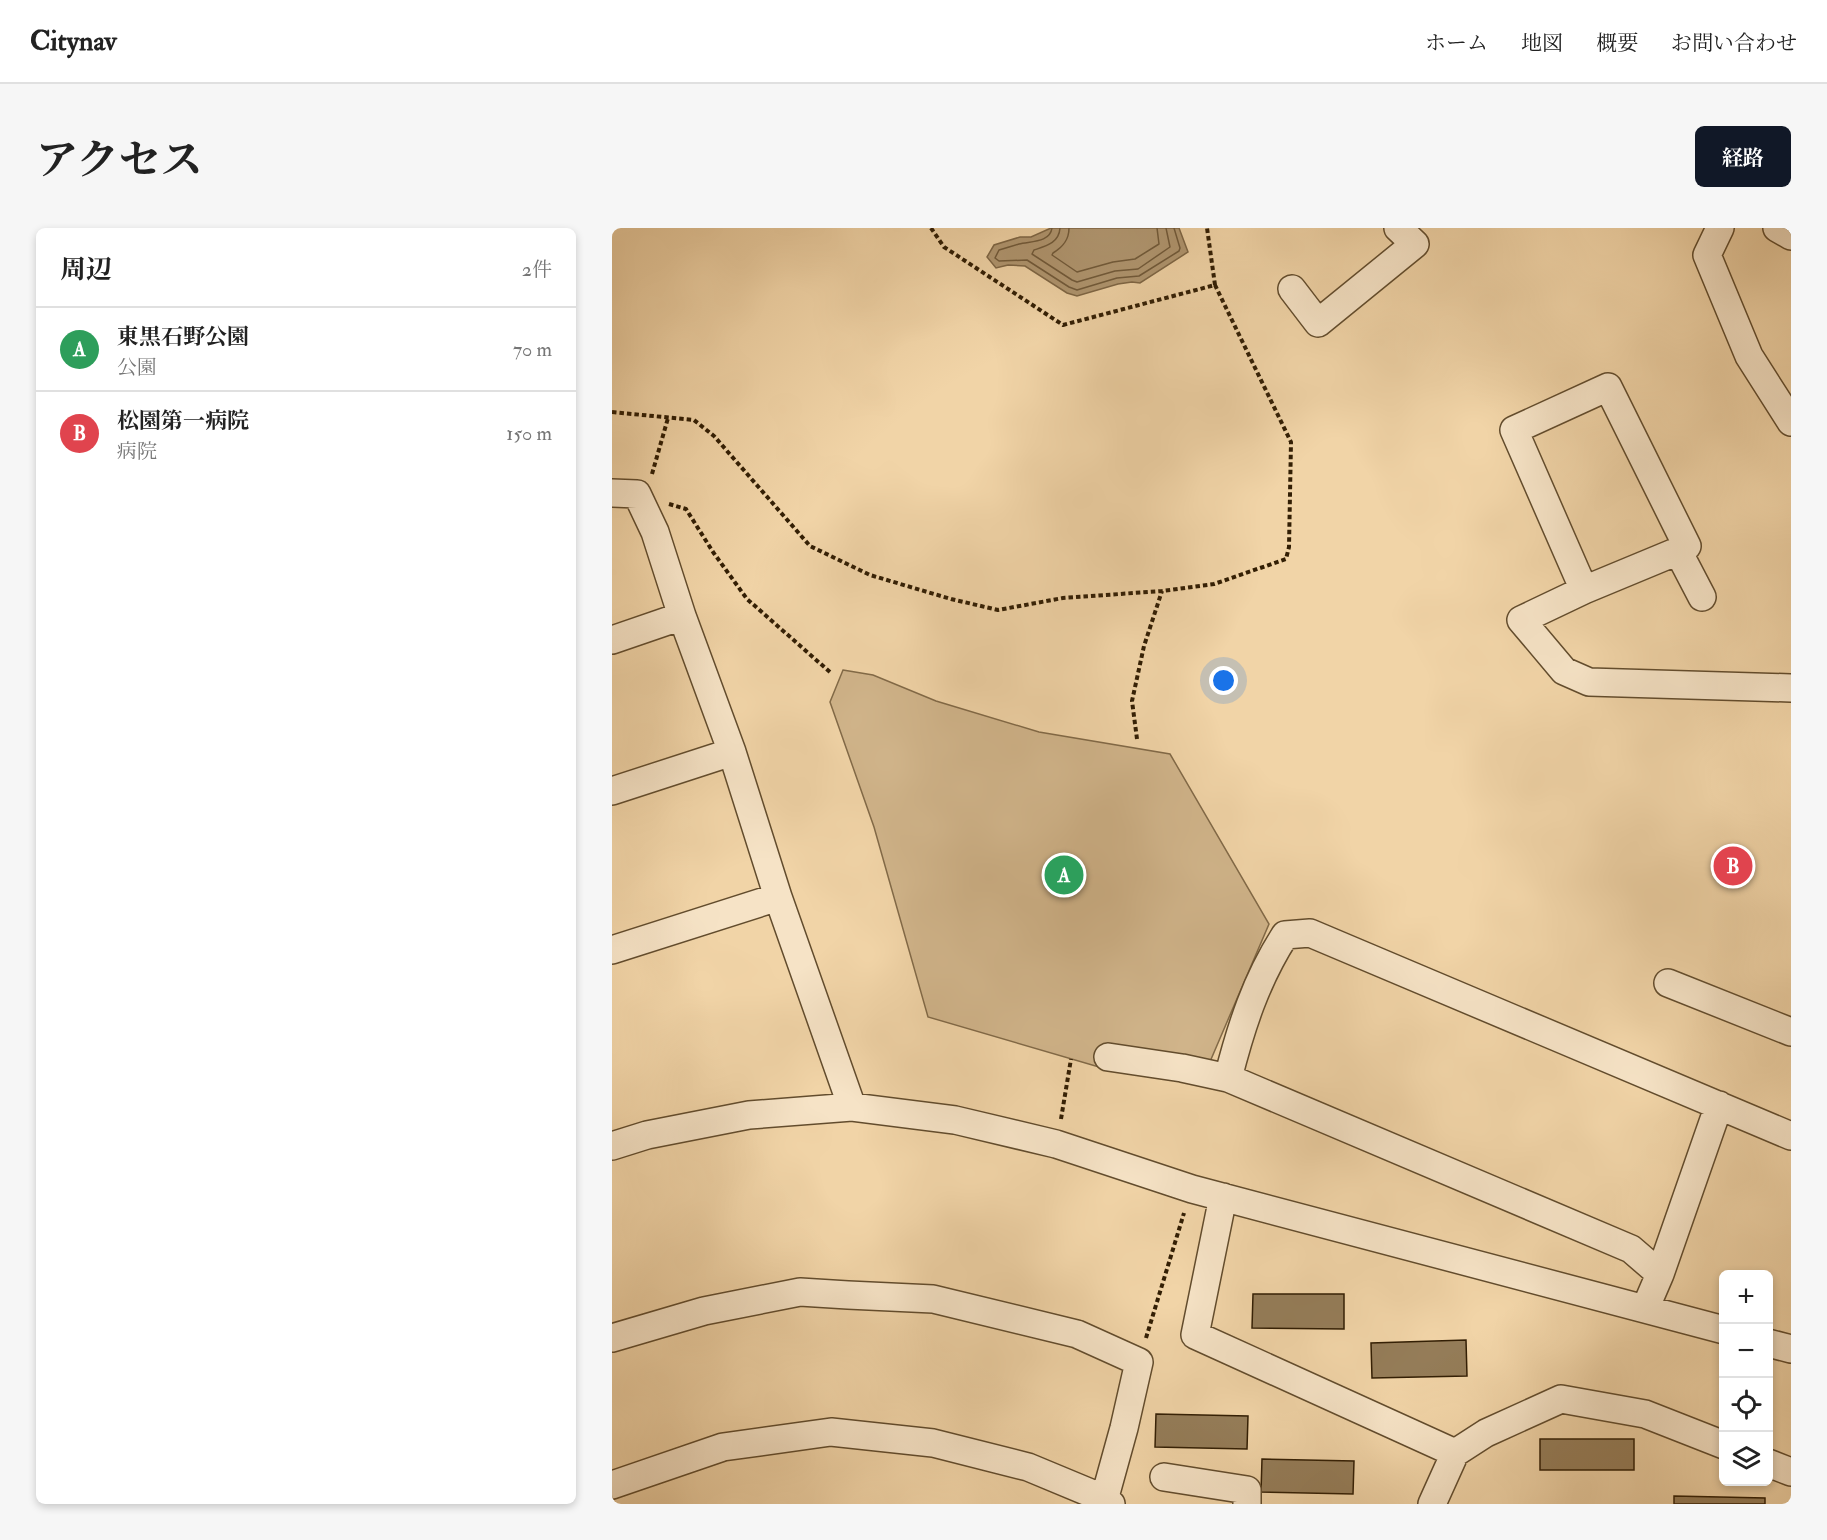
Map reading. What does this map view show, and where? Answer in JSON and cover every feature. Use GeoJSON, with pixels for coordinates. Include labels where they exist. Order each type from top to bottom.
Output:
{"type":"FeatureCollection","features":[{"type":"Feature","properties":{"kind":"street"},"geometry":{"type":"LineString","coordinates":[[1292,290],[1318,323],[1415,244],[1398,228]]}},
{"type":"Feature","properties":{"kind":"street"},"geometry":{"type":"LineString","coordinates":[[1720,228],[1707,255],[1749,356],[1791,422]]}},
{"type":"Feature","properties":{"kind":"street"},"geometry":{"type":"LineString","coordinates":[[1777,228],[1791,236]]}},
{"type":"Feature","properties":{"kind":"street"},"geometry":{"type":"LineString","coordinates":[[1584,590],[1514,430],[1608,387],[1686,546],[1521,620],[1564,671],[1589,682],[1791,688]]}},
{"type":"Feature","properties":{"kind":"street"},"geometry":{"type":"LineString","coordinates":[[625,493],[655,532],[681,616],[732,752],[778,897],[852,1107]]}},
{"type":"Feature","properties":{"kind":"street"},"geometry":{"type":"LineString","coordinates":[[1678,551],[1702,597]]}},
{"type":"Feature","properties":{"kind":"street"},"geometry":{"type":"LineString","coordinates":[[612,640],[681,616]]}},
{"type":"Feature","properties":{"kind":"street"},"geometry":{"type":"LineString","coordinates":[[612,791],[732,752]]}},
{"type":"Feature","properties":{"kind":"street"},"geometry":{"type":"LineString","coordinates":[[612,950],[778,897]]}},
{"type":"Feature","properties":{"kind":"street"},"geometry":{"type":"LineString","coordinates":[[1228,1078],[1240,1032],[1268,961],[1285,935],[1310,933],[1791,1136]]}},
{"type":"Feature","properties":{"kind":"street"},"geometry":{"type":"LineString","coordinates":[[1668,983],[1791,1032]]}},
{"type":"Feature","properties":{"kind":"street"},"geometry":{"type":"LineString","coordinates":[[1108,1057],[1182,1068],[1228,1078],[1631,1249],[1660,1274]]}},
{"type":"Feature","properties":{"kind":"street"},"geometry":{"type":"LineString","coordinates":[[1645,1309],[1660,1274],[1719,1105]]}},
{"type":"Feature","properties":{"kind":"street"},"geometry":{"type":"LineString","coordinates":[[612,1146],[647,1134],[749,1115],[852,1107],[955,1120],[1056,1144],[1192,1189],[1719,1329]]}},
{"type":"Feature","properties":{"kind":"street"},"geometry":{"type":"LineString","coordinates":[[1223,1197],[1196,1335],[1455,1453]]}},
{"type":"Feature","properties":{"kind":"street"},"geometry":{"type":"LineString","coordinates":[[612,1338],[704,1311],[800,1292],[933,1299],[1077,1335],[1139,1362],[1106,1502],[1028,1467],[933,1443],[831,1432],[723,1447],[612,1485]]}},
{"type":"Feature","properties":{"kind":"street"},"geometry":{"type":"LineString","coordinates":[[1773,1344],[1791,1349]]}},
{"type":"Feature","properties":{"kind":"street"},"geometry":{"type":"LineString","coordinates":[[1432,1504],[1455,1453],[1486,1433],[1561,1400],[1645,1414],[1719,1443]]}},
{"type":"Feature","properties":{"kind":"street"},"geometry":{"type":"LineString","coordinates":[[1773,1465],[1791,1472]]}},
{"type":"Feature","properties":{"kind":"street"},"geometry":{"type":"LineString","coordinates":[[1164,1477],[1247,1490],[1247,1504]]}},
{"type":"Feature","properties":{"kind":"path"},"geometry":{"type":"LineString","coordinates":[[931,228],[944,247],[1064,325],[1215,285]]}},
{"type":"Feature","properties":{"kind":"path"},"geometry":{"type":"LineString","coordinates":[[612,412],[694,420],[714,436],[810,546],[870,576],[998,610],[1064,598],[1162,591],[1214,584],[1286,559],[1289,547],[1291,442],[1215,285],[1207,228]]}},
{"type":"Feature","properties":{"kind":"path"},"geometry":{"type":"LineString","coordinates":[[625,493],[651,479],[668,418]]}},
{"type":"Feature","properties":{"kind":"path"},"geometry":{"type":"LineString","coordinates":[[625,493],[686,509],[747,599],[831,673]]}},
{"type":"Feature","properties":{"kind":"path"},"geometry":{"type":"LineString","coordinates":[[1137,739],[1132,701],[1144,646],[1162,591]]}},
{"type":"Feature","properties":{"kind":"path"},"geometry":{"type":"LineString","coordinates":[[1056,1144],[1071,1059]]}},
{"type":"Feature","properties":{"kind":"path"},"geometry":{"type":"LineString","coordinates":[[1139,1362],[1192,1189]]}},
{"type":"Feature","properties":{"kind":"shaded area"},"geometry":{"type":"Polygon","coordinates":[[[843,670],[873,675],[936,701],[1039,732],[1170,754],[1269,924],[1209,1064],[1099,1067],[928,1017],[874,827],[830,702],[843,670]]]}},
{"type":"Feature","properties":{"kind":"water"},"geometry":{"type":"Polygon","coordinates":[[[1051,228],[1179,228],[1188,252],[1140,283],[1118,284],[1077,296],[1067,293],[1025,266],[1008,265],[996,268],[987,257],[994,245],[1020,237],[1031,237],[1051,228]]]}},
{"type":"Feature","properties":{"kind":"building"},"geometry":{"type":"Polygon","coordinates":[[[1253,1294],[1344,1294],[1344,1329],[1252,1328],[1253,1294]]]}},
{"type":"Feature","properties":{"kind":"building"},"geometry":{"type":"Polygon","coordinates":[[[1466,1340],[1467,1376],[1372,1378],[1371,1343],[1466,1340]]]}},
{"type":"Feature","properties":{"kind":"building"},"geometry":{"type":"Polygon","coordinates":[[[1156,1414],[1248,1416],[1247,1449],[1155,1447],[1156,1414]]]}},
{"type":"Feature","properties":{"kind":"building"},"geometry":{"type":"Polygon","coordinates":[[[1540,1439],[1634,1439],[1634,1470],[1540,1470],[1540,1439]]]}},
{"type":"Feature","properties":{"kind":"building"},"geometry":{"type":"Polygon","coordinates":[[[1262,1459],[1354,1461],[1353,1494],[1261,1492],[1262,1459]]]}},
{"type":"Feature","properties":{"kind":"building"},"geometry":{"type":"Polygon","coordinates":[[[1674,1496],[1765,1498],[1765,1504],[1674,1504],[1674,1496]]]}},
{"type":"Feature","properties":{"kind":"place","name":"松園第一病院"},"geometry":{"type":"Point","coordinates":[1733,866]}},
{"type":"Feature","properties":{"kind":"place","name":"東黒石野公園"},"geometry":{"type":"Point","coordinates":[1064,875]}}]}
